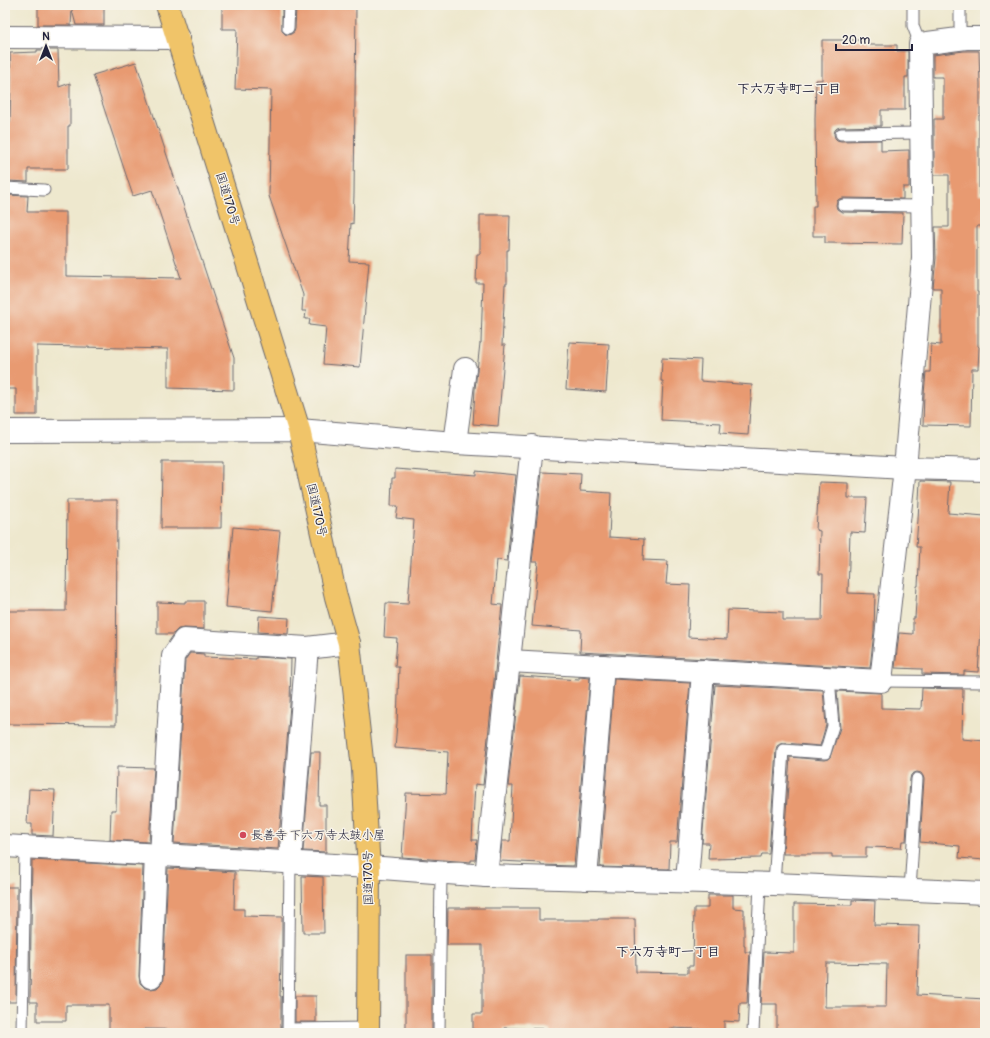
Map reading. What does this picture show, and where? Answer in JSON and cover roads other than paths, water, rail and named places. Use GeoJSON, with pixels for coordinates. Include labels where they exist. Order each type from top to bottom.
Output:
{"type":"FeatureCollection","features":[{"type":"Feature","properties":{"kind":"highway","name":"国道170号"},"geometry":{"type":"LineString","coordinates":[[167,5],[299,430],[336,597],[349,643],[363,769],[368,867],[368,1031]]}},
{"type":"Feature","properties":{"kind":"street"},"geometry":{"type":"LineString","coordinates":[[5,37],[178,38]]}},
{"type":"Feature","properties":{"kind":"street"},"geometry":{"type":"LineString","coordinates":[[509,661],[881,681],[905,468],[923,258],[920,44],[960,39],[985,38]]}},
{"type":"Feature","properties":{"kind":"street"},"geometry":{"type":"LineString","coordinates":[[455,442],[465,368]]}},
{"type":"Feature","properties":{"kind":"street"},"geometry":{"type":"LineString","coordinates":[[5,431],[299,430],[455,442],[905,468],[985,470]]}},
{"type":"Feature","properties":{"kind":"street"},"geometry":{"type":"LineString","coordinates":[[486,876],[532,446]]}},
{"type":"Feature","properties":{"kind":"street"},"geometry":{"type":"LineString","coordinates":[[151,977],[158,855],[173,656],[184,640],[307,648],[349,643]]}},
{"type":"Feature","properties":{"kind":"street"},"geometry":{"type":"LineString","coordinates":[[290,862],[307,648]]}},
{"type":"Feature","properties":{"kind":"street"},"geometry":{"type":"LineString","coordinates":[[586,879],[603,666]]}},
{"type":"Feature","properties":{"kind":"street"},"geometry":{"type":"LineString","coordinates":[[686,882],[703,671]]}},
{"type":"Feature","properties":{"kind":"street"},"geometry":{"type":"LineString","coordinates":[[15,846],[290,862],[486,876],[767,884],[985,893]]}},
{"type":"Feature","properties":{"kind":"lane"},"geometry":{"type":"LineString","coordinates":[[288,28],[289,5]]}},
{"type":"Feature","properties":{"kind":"lane"},"geometry":{"type":"LineString","coordinates":[[913,5],[913,26],[920,44]]}},
{"type":"Feature","properties":{"kind":"lane"},"geometry":{"type":"LineString","coordinates":[[960,5],[960,39]]}},
{"type":"Feature","properties":{"kind":"lane"},"geometry":{"type":"LineString","coordinates":[[841,134],[921,133]]}},
{"type":"Feature","properties":{"kind":"lane"},"geometry":{"type":"LineString","coordinates":[[5,188],[44,190]]}},
{"type":"Feature","properties":{"kind":"lane"},"geometry":{"type":"LineString","coordinates":[[843,205],[922,206]]}},
{"type":"Feature","properties":{"kind":"lane"},"geometry":{"type":"LineString","coordinates":[[753,1033],[767,884],[783,750],[825,753],[833,726],[829,678]]}},
{"type":"Feature","properties":{"kind":"lane"},"geometry":{"type":"LineString","coordinates":[[881,681],[985,682]]}},
{"type":"Feature","properties":{"kind":"lane"},"geometry":{"type":"LineString","coordinates":[[910,890],[917,779]]}},
{"type":"Feature","properties":{"kind":"lane"},"geometry":{"type":"LineString","coordinates":[[15,846],[22,1033]]}},
{"type":"Feature","properties":{"kind":"lane"},"geometry":{"type":"LineString","coordinates":[[290,862],[288,1031],[368,1031]]}},
{"type":"Feature","properties":{"kind":"lane"},"geometry":{"type":"LineString","coordinates":[[439,1033],[440,873]]}},
{"type":"Feature","properties":{"kind":"place","name":"長善寺 下六万寺太鼓小屋"},"geometry":{"type":"Point","coordinates":[243,835]}},
{"type":"Feature","properties":{"kind":"district","name":"下六万寺町二丁目"},"geometry":{"type":"Point","coordinates":[789,88]}},
{"type":"Feature","properties":{"kind":"district","name":"下六万寺町一丁目"},"geometry":{"type":"Point","coordinates":[668,951]}}]}
